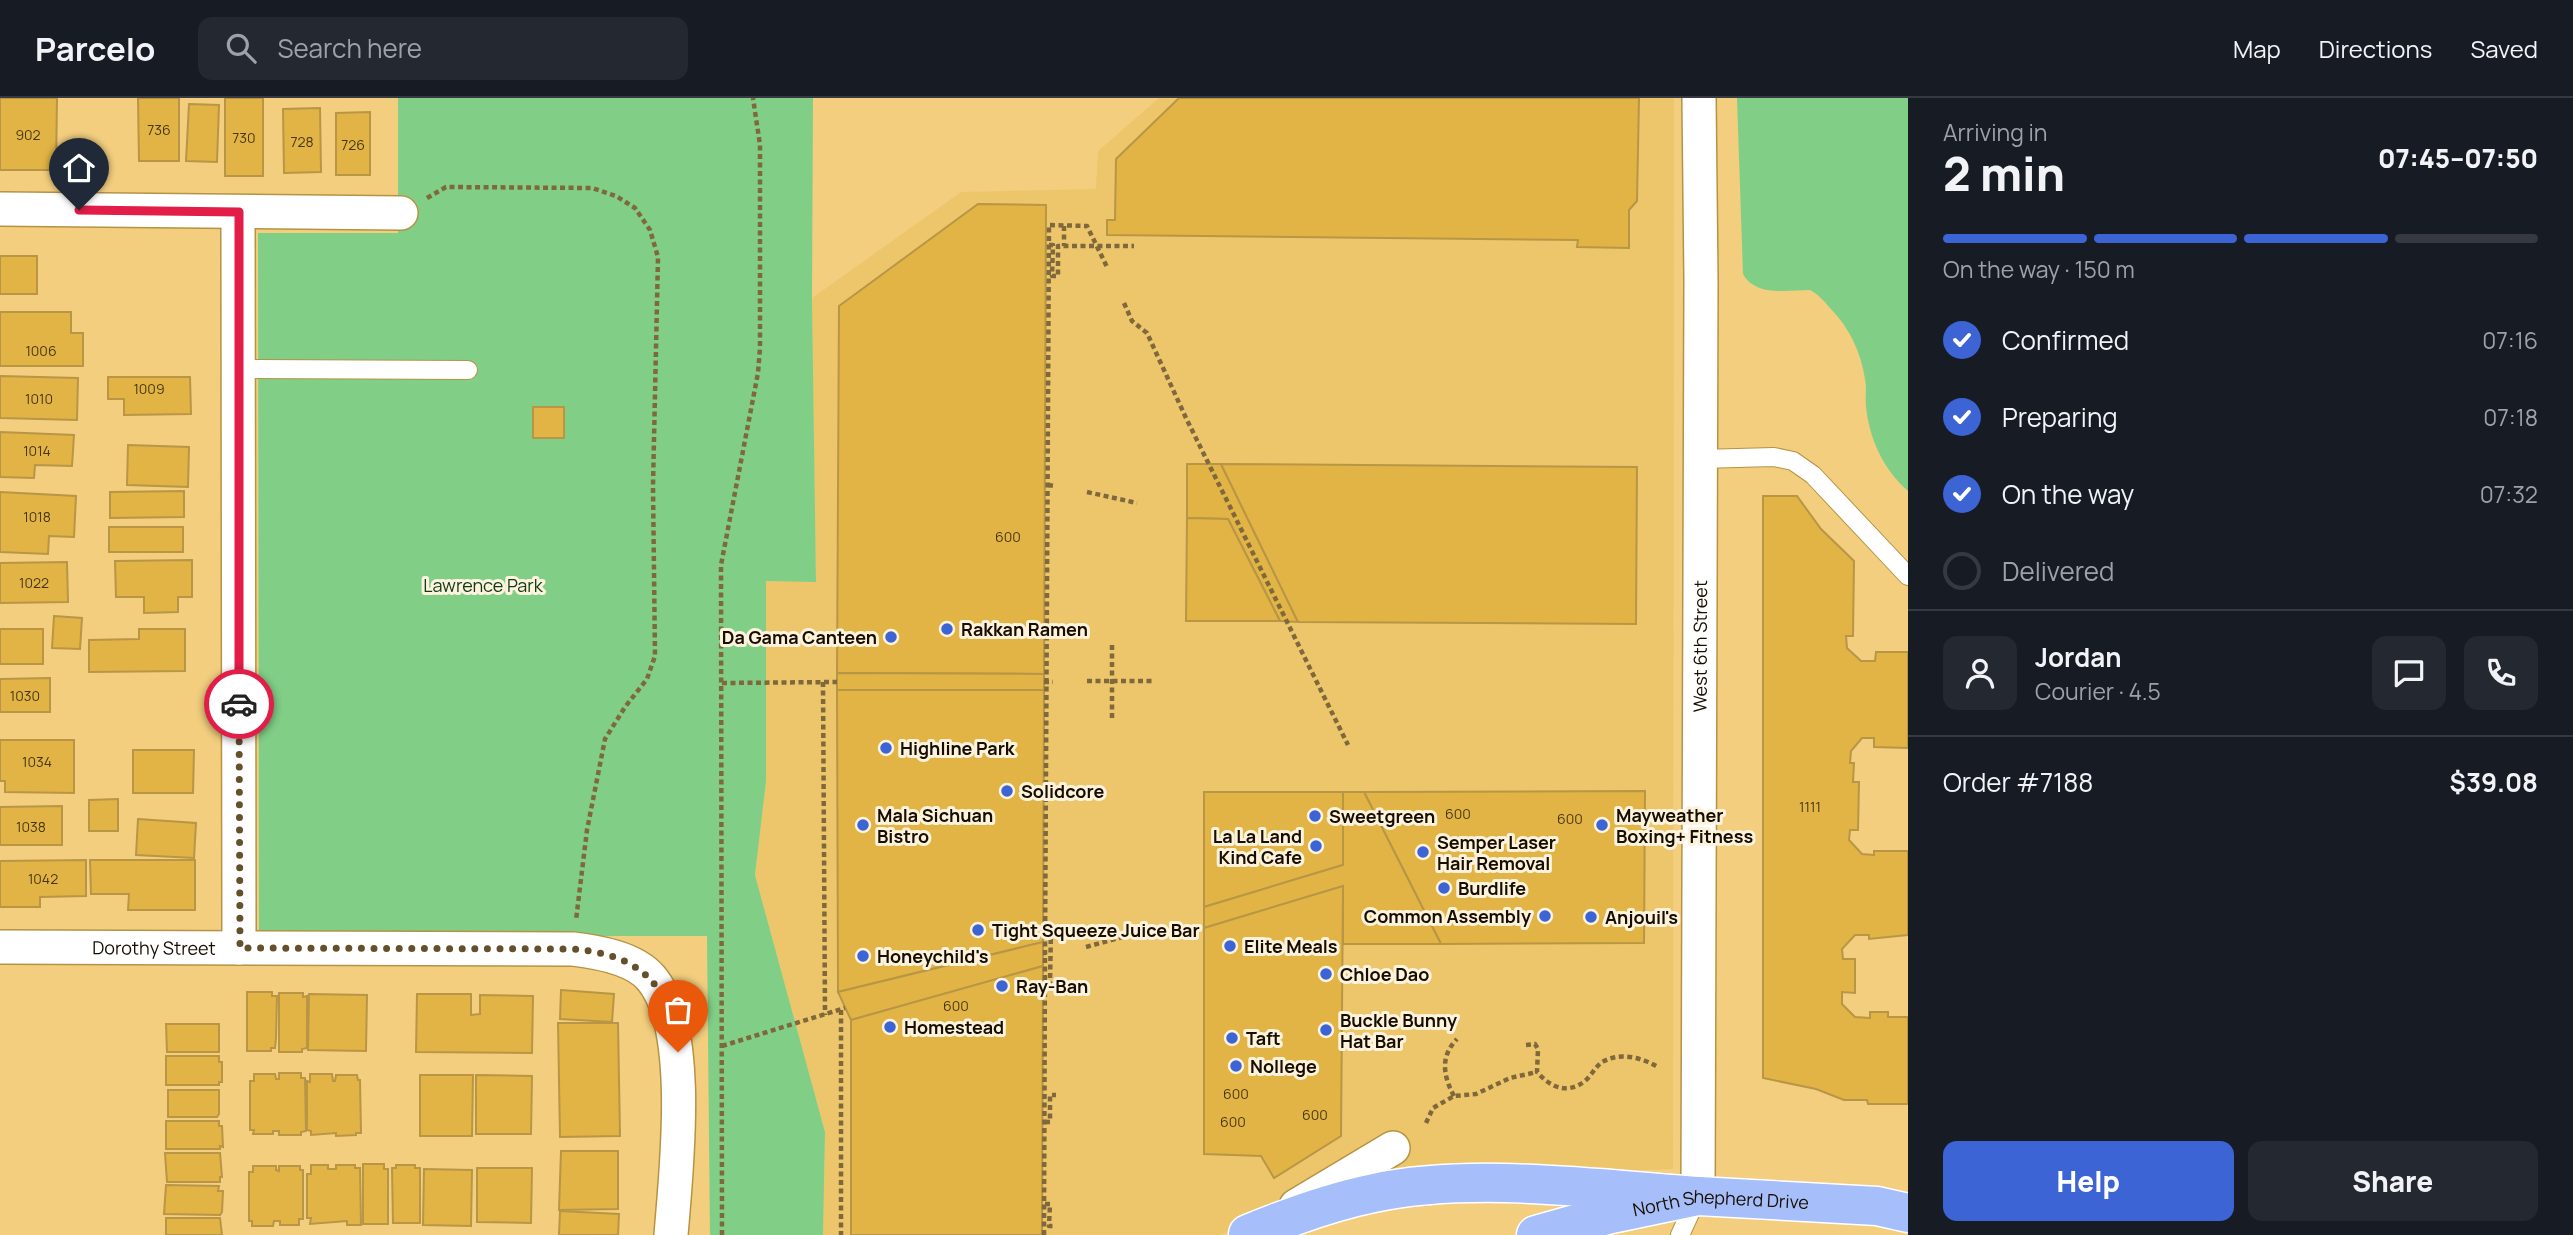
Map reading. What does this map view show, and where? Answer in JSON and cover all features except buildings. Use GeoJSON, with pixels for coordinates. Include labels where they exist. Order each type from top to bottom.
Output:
{"type":"FeatureCollection","features":[{"type":"Feature","properties":{"kind":"main road"},"geometry":{"type":"LineString","coordinates":[[1247,1235],[1303,1212],[1374,1193],[1442,1184],[1523,1185],[1698,1196]]}},
{"type":"Feature","properties":{"kind":"main road","name":"North Shepherd Drive"},"geometry":{"type":"LineString","coordinates":[[1536,1235],[1606,1215],[1698,1196],[1877,1206],[1908,1213]]}},
{"type":"Feature","properties":{"kind":"street","name":"West 6th Street"},"geometry":{"type":"LineString","coordinates":[[1698,1196],[1699,98]]}},
{"type":"Feature","properties":{"kind":"street"},"geometry":{"type":"LineString","coordinates":[[0,209],[401,213]]}},
{"type":"Feature","properties":{"kind":"street"},"geometry":{"type":"LineString","coordinates":[[239,212],[240,948]]}},
{"type":"Feature","properties":{"kind":"street","name":"Dorothy Street"},"geometry":{"type":"LineString","coordinates":[[0,947],[587,951]]}},
{"type":"Feature","properties":{"kind":"street"},"geometry":{"type":"LineString","coordinates":[[587,951],[628,962],[651,978],[669,1010],[678,1052],[676,1161],[671,1235]]}},
{"type":"Feature","properties":{"kind":"street"},"geometry":{"type":"LineString","coordinates":[[1247,1235],[1393,1148]]}},
{"type":"Feature","properties":{"kind":"lane"},"geometry":{"type":"LineString","coordinates":[[239,369],[468,370]]}},
{"type":"Feature","properties":{"kind":"lane"},"geometry":{"type":"LineString","coordinates":[[1700,459],[1774,457],[1793,461],[1813,475],[1908,576]]}},
{"type":"Feature","properties":{"kind":"lane"},"geometry":{"type":"LineString","coordinates":[[1680,1235],[1698,1196]]}},
{"type":"Feature","properties":{"kind":"path"},"geometry":{"type":"LineString","coordinates":[[722,1235],[721,565],[758,373],[760,348],[760,145],[753,98]]}},
{"type":"Feature","properties":{"kind":"path"},"geometry":{"type":"LineString","coordinates":[[401,213],[410,212],[446,187],[592,188],[635,208],[649,230],[658,257],[653,485],[654,656],[647,679],[605,739],[587,830],[587,951]]}},
{"type":"Feature","properties":{"kind":"path"},"geometry":{"type":"LineString","coordinates":[[1044,1235],[1045,983],[1048,954],[1045,928],[1049,225],[1087,226],[1108,269]]}},
{"type":"Feature","properties":{"kind":"path"},"geometry":{"type":"LineString","coordinates":[[1064,225],[1065,246]]}},
{"type":"Feature","properties":{"kind":"path"},"geometry":{"type":"LineString","coordinates":[[1049,245],[1053,246],[1052,276],[1058,276],[1058,246],[1134,247]]}},
{"type":"Feature","properties":{"kind":"path"},"geometry":{"type":"LineString","coordinates":[[1124,303],[1132,321],[1147,333],[1348,745]]}},
{"type":"Feature","properties":{"kind":"path"},"geometry":{"type":"LineString","coordinates":[[1048,485],[1055,486]]}},
{"type":"Feature","properties":{"kind":"path"},"geometry":{"type":"LineString","coordinates":[[1087,492],[1137,503]]}},
{"type":"Feature","properties":{"kind":"path"},"geometry":{"type":"LineString","coordinates":[[1112,643],[1112,718]]}},
{"type":"Feature","properties":{"kind":"path"},"geometry":{"type":"LineString","coordinates":[[1087,681],[1155,681]]}},
{"type":"Feature","properties":{"kind":"path"},"geometry":{"type":"LineString","coordinates":[[823,682],[825,1015]]}},
{"type":"Feature","properties":{"kind":"path"},"geometry":{"type":"LineString","coordinates":[[722,683],[837,682]]}},
{"type":"Feature","properties":{"kind":"path"},"geometry":{"type":"LineString","coordinates":[[1086,947],[1137,933]]}},
{"type":"Feature","properties":{"kind":"path"},"geometry":{"type":"LineString","coordinates":[[722,1046],[843,1009],[841,1235]]}},
{"type":"Feature","properties":{"kind":"path"},"geometry":{"type":"LineString","coordinates":[[1454,1096],[1447,1083],[1445,1064],[1448,1047],[1457,1039]]}},
{"type":"Feature","properties":{"kind":"path"},"geometry":{"type":"LineString","coordinates":[[1526,1045],[1535,1044],[1538,1049],[1537,1072],[1546,1083],[1556,1088],[1565,1089],[1584,1082],[1608,1059],[1637,1057],[1658,1068]]}},
{"type":"Feature","properties":{"kind":"path"},"geometry":{"type":"LineString","coordinates":[[1426,1123],[1433,1108],[1454,1096],[1476,1094],[1510,1078],[1537,1072]]}},
{"type":"Feature","properties":{"kind":"path"},"geometry":{"type":"LineString","coordinates":[[1045,1122],[1050,1122],[1050,1095],[1056,1095]]}},
{"type":"Feature","properties":{"kind":"path"},"geometry":{"type":"LineString","coordinates":[[1045,1204],[1050,1204],[1049,1226],[1055,1226]]}},
{"type":"Feature","properties":{"kind":"shaded area"},"geometry":{"type":"Polygon","coordinates":[[[1159,98],[1674,98],[1673,1169],[1438,1178],[1300,1211],[1219,1235],[823,1235],[825,1132],[755,875],[766,781],[766,581],[816,581],[812,298],[961,192],[1096,189],[1098,151],[1159,98]]]}},
{"type":"Feature","properties":{"kind":"green space","name":"Lawrence Park"},"geometry":{"type":"Polygon","coordinates":[[[398,98],[813,98],[812,298],[816,582],[766,581],[766,781],[755,875],[825,1132],[823,1235],[710,1235],[707,936],[259,936],[258,233],[398,233],[398,98]]]}},
{"type":"Feature","properties":{"kind":"green space"},"geometry":{"type":"Polygon","coordinates":[[[1737,98],[1908,98],[1908,491],[1891,473],[1874,441],[1868,418],[1863,369],[1853,340],[1843,323],[1823,300],[1810,290],[1764,289],[1749,281],[1743,274],[1737,98]]]}},
{"type":"Feature","properties":{"kind":"way so far"},"geometry":{"type":"LineString","coordinates":[[239,704],[240,948],[573,949],[601,952],[628,962],[651,978],[669,1010],[678,1052]]}},
{"type":"Feature","properties":{"kind":"place","name":"Rakkan Ramen"},"geometry":{"type":"Point","coordinates":[947,629]}},
{"type":"Feature","properties":{"kind":"place","name":"Da Gama Canteen"},"geometry":{"type":"Point","coordinates":[891,637]}},
{"type":"Feature","properties":{"kind":"place","name":"Highline Park"},"geometry":{"type":"Point","coordinates":[886,748]}},
{"type":"Feature","properties":{"kind":"place","name":"Solidcore"},"geometry":{"type":"Point","coordinates":[1007,791]}},
{"type":"Feature","properties":{"kind":"place","name":"Sweetgreen"},"geometry":{"type":"Point","coordinates":[1315,816]}},
{"type":"Feature","properties":{"kind":"place","name":"Mala Sichuan Bistro"},"geometry":{"type":"Point","coordinates":[863,825]}},
{"type":"Feature","properties":{"kind":"place","name":"Mayweather Boxing+ Fitness"},"geometry":{"type":"Point","coordinates":[1602,825]}},
{"type":"Feature","properties":{"kind":"place","name":"La La Land Kind Cafe"},"geometry":{"type":"Point","coordinates":[1316,846]}},
{"type":"Feature","properties":{"kind":"place","name":"Semper Laser Hair Removal"},"geometry":{"type":"Point","coordinates":[1423,852]}},
{"type":"Feature","properties":{"kind":"place","name":"Burdlife"},"geometry":{"type":"Point","coordinates":[1444,888]}},
{"type":"Feature","properties":{"kind":"place","name":"Common Assembly"},"geometry":{"type":"Point","coordinates":[1545,916]}},
{"type":"Feature","properties":{"kind":"place","name":"Anjouil's"},"geometry":{"type":"Point","coordinates":[1591,917]}},
{"type":"Feature","properties":{"kind":"place","name":"Tight Squeeze Juice Bar"},"geometry":{"type":"Point","coordinates":[978,930]}},
{"type":"Feature","properties":{"kind":"place","name":"Elite Meals"},"geometry":{"type":"Point","coordinates":[1230,946]}},
{"type":"Feature","properties":{"kind":"place","name":"Honeychild's"},"geometry":{"type":"Point","coordinates":[863,956]}},
{"type":"Feature","properties":{"kind":"place","name":"Chloe Dao"},"geometry":{"type":"Point","coordinates":[1326,974]}},
{"type":"Feature","properties":{"kind":"place","name":"Ray-Ban"},"geometry":{"type":"Point","coordinates":[1002,986]}},
{"type":"Feature","properties":{"kind":"place","name":"Homestead"},"geometry":{"type":"Point","coordinates":[890,1027]}},
{"type":"Feature","properties":{"kind":"place","name":"Buckle Bunny Hat Bar"},"geometry":{"type":"Point","coordinates":[1326,1030]}},
{"type":"Feature","properties":{"kind":"place","name":"Taft"},"geometry":{"type":"Point","coordinates":[1232,1038]}},
{"type":"Feature","properties":{"kind":"place","name":"Nollege"},"geometry":{"type":"Point","coordinates":[1236,1066]}},
{"type":"Feature","properties":{"kind":"route"},"geometry":{"type":"LineString","coordinates":[[79,210],[239,212],[239,704]]}}]}
